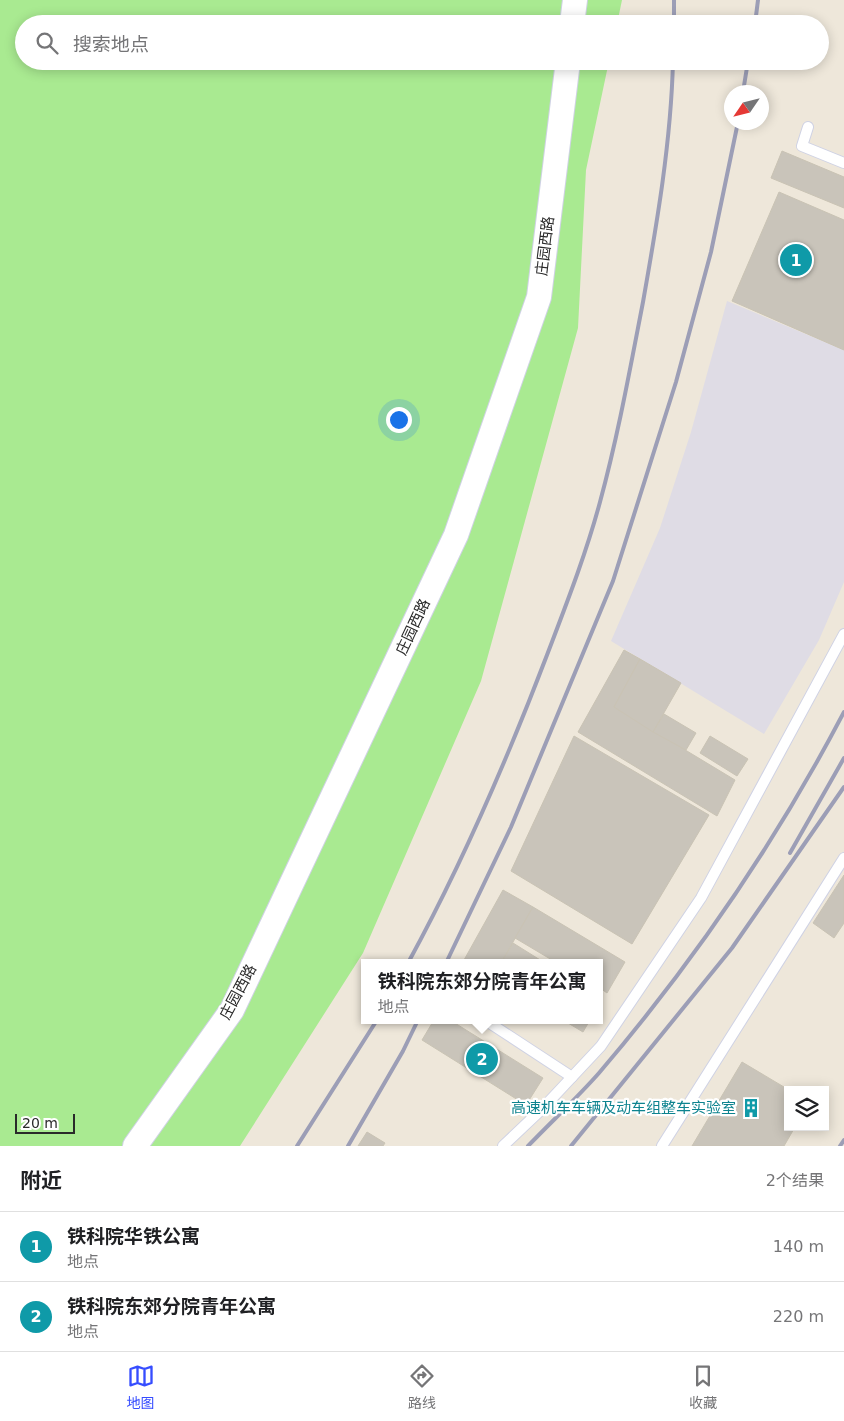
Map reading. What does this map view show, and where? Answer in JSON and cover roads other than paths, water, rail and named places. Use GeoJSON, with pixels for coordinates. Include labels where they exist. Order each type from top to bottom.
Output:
{"type":"FeatureCollection","features":[{"type":"Feature","properties":{"kind":"street"},"geometry":{"type":"LineString","coordinates":[[573,15],[575,0]]}},
{"type":"Feature","properties":{"kind":"street","name":"庄园西路"},"geometry":{"type":"LineString","coordinates":[[135,1146],[232,1010],[456,535],[539,297],[567,70]]}},
{"type":"Feature","properties":{"kind":"lane"},"geometry":{"type":"LineString","coordinates":[[808,127],[802,146],[844,163]]}},
{"type":"Feature","properties":{"kind":"lane"},"geometry":{"type":"LineString","coordinates":[[503,1146],[572,1078],[601,1046],[701,898],[844,634]]}},
{"type":"Feature","properties":{"kind":"lane"},"geometry":{"type":"LineString","coordinates":[[662,1146],[844,858]]}},
{"type":"Feature","properties":{"kind":"lane"},"geometry":{"type":"LineString","coordinates":[[491,1024],[572,1078]]}},
{"type":"Feature","properties":{"kind":"railway"},"geometry":{"type":"LineString","coordinates":[[674,0],[674,15]]}},
{"type":"Feature","properties":{"kind":"railway"},"geometry":{"type":"LineString","coordinates":[[756,15],[758,0]]}},
{"type":"Feature","properties":{"kind":"railway"},"geometry":{"type":"LineString","coordinates":[[410,959],[447,888],[500,772],[561,617],[594,521],[618,427],[648,272],[666,152],[673,70]]}},
{"type":"Feature","properties":{"kind":"railway"},"geometry":{"type":"LineString","coordinates":[[744,85],[747,70]]}},
{"type":"Feature","properties":{"kind":"railway"},"geometry":{"type":"LineString","coordinates":[[448,959],[511,827],[613,581],[676,382],[711,252],[736,130]]}},
{"type":"Feature","properties":{"kind":"railway"},"geometry":{"type":"LineString","coordinates":[[528,1146],[599,1073],[668,988],[732,899],[762,853],[791,807],[844,712]]}},
{"type":"Feature","properties":{"kind":"railway"},"geometry":{"type":"LineString","coordinates":[[790,853],[844,758]]}},
{"type":"Feature","properties":{"kind":"railway"},"geometry":{"type":"LineString","coordinates":[[571,1146],[732,948],[844,787]]}},
{"type":"Feature","properties":{"kind":"railway"},"geometry":{"type":"LineString","coordinates":[[297,1146],[374,1024]]}},
{"type":"Feature","properties":{"kind":"railway"},"geometry":{"type":"LineString","coordinates":[[348,1146],[403,1051],[416,1024]]}},
{"type":"Feature","properties":{"kind":"railway"},"geometry":{"type":"LineString","coordinates":[[840,1146],[844,1140]]}},
{"type":"Feature","properties":{"kind":"place","name":"铁科院华铁公寓"},"geometry":{"type":"Point","coordinates":[796,260]}},
{"type":"Feature","properties":{"kind":"place","name":"铁科院东郊分院青年公寓"},"geometry":{"type":"Point","coordinates":[482,1059]}},
{"type":"Feature","properties":{"kind":"place","name":"高速机车车辆及动车组整车实验室"},"geometry":{"type":"Point","coordinates":[751,1108]}}]}
